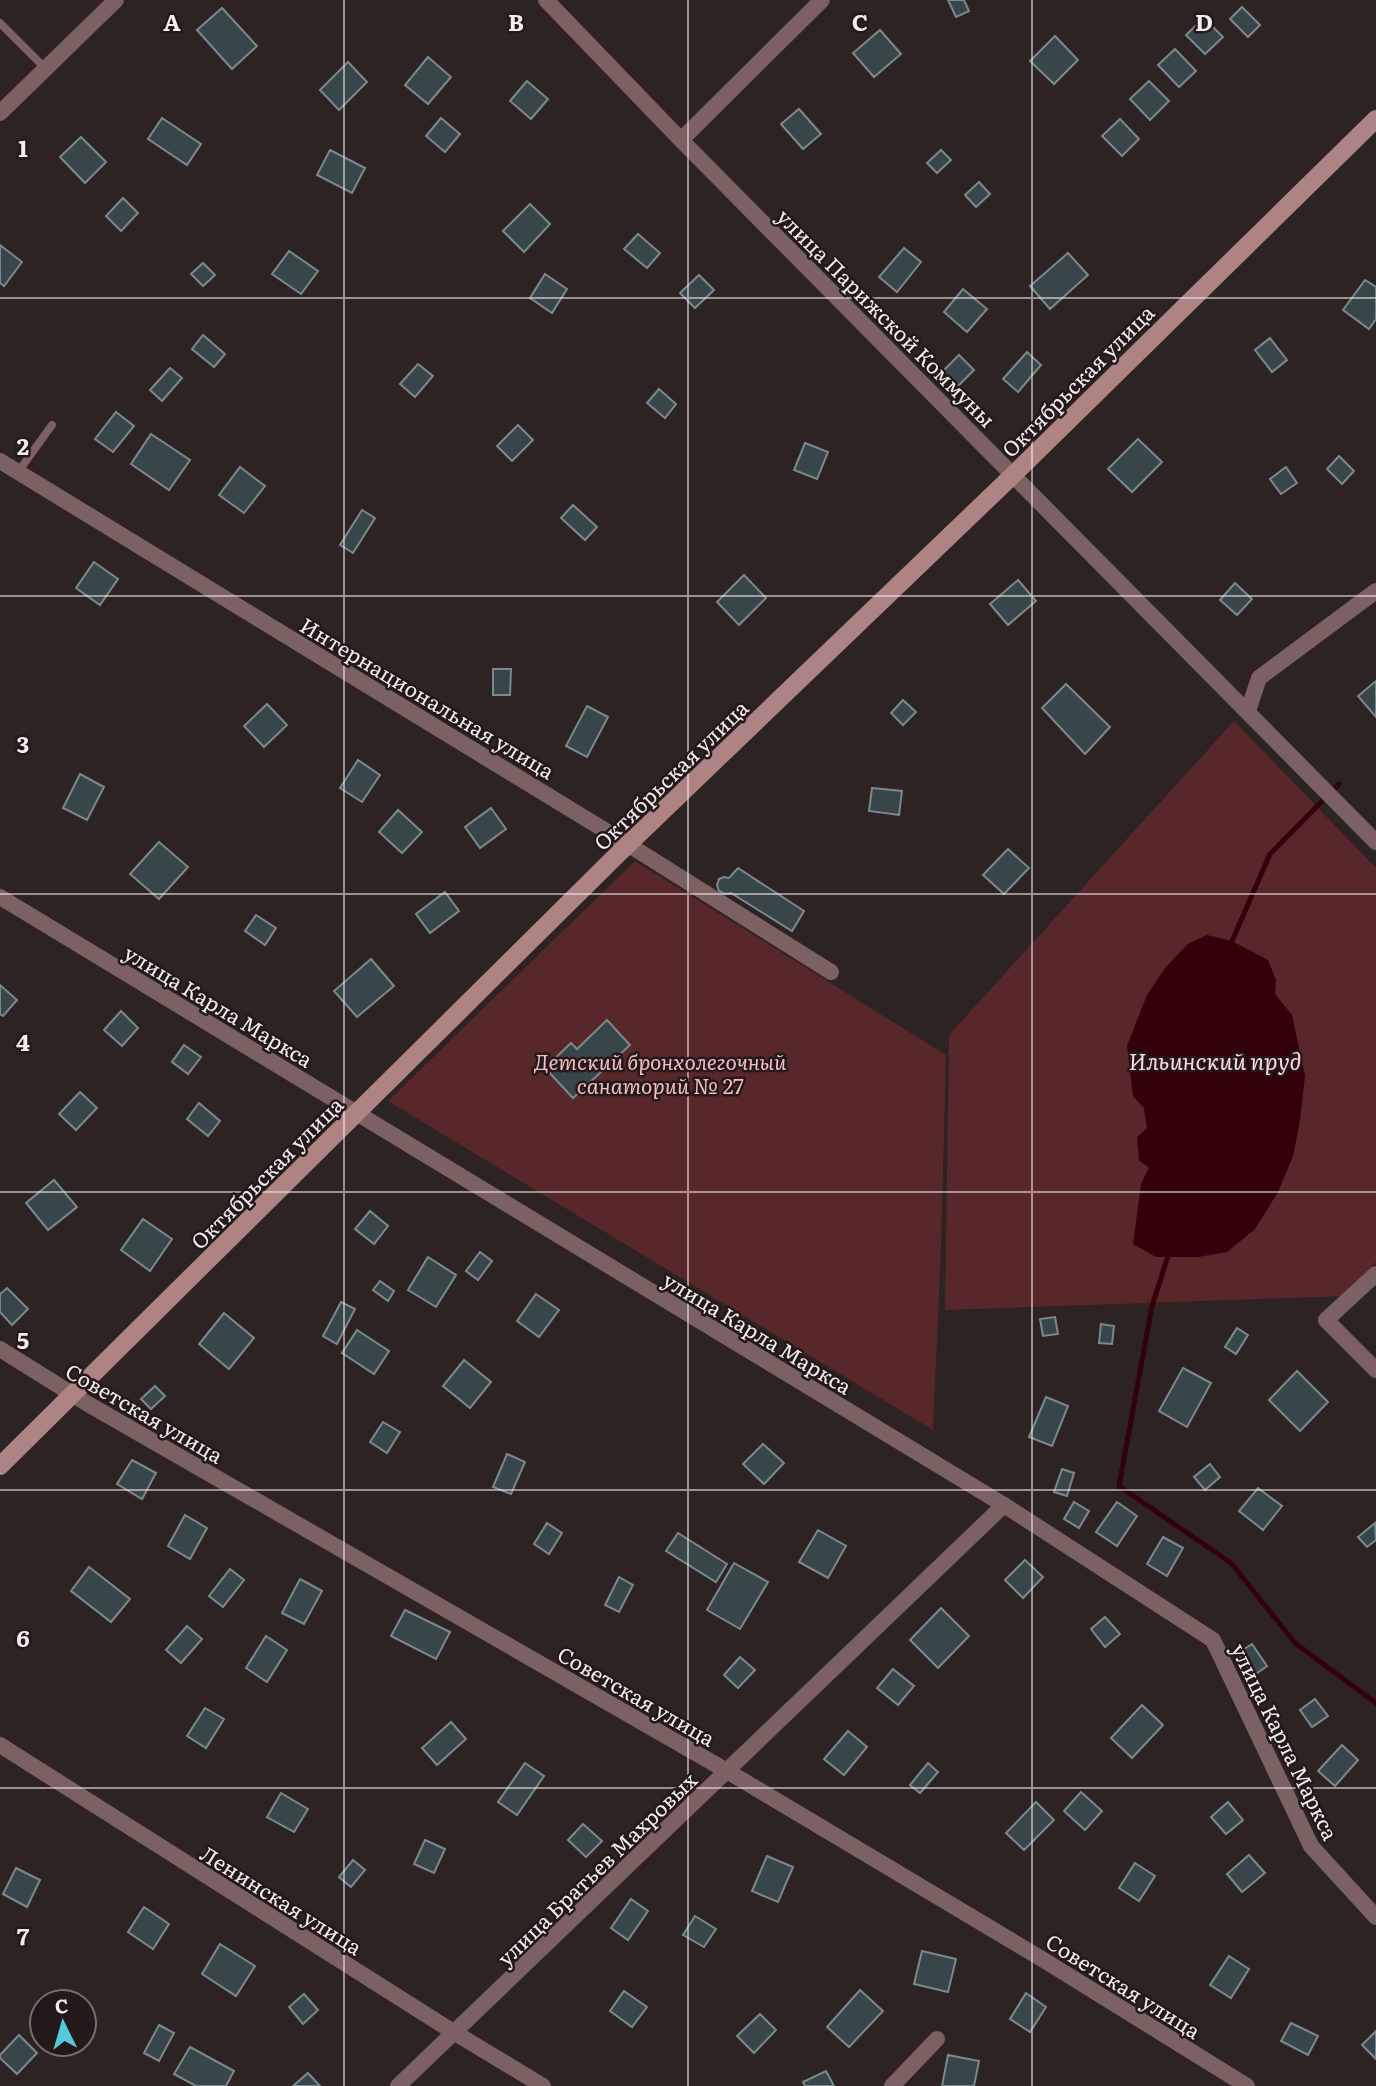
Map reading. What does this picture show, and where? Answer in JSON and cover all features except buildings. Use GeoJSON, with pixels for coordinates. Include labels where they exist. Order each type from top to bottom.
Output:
{"type":"FeatureCollection","features":[{"type":"Feature","properties":{"kind":"main road","name":"Октябрьская улица"},"geometry":{"type":"LineString","coordinates":[[0,1466],[629,845],[1013,475],[1376,119]]}},
{"type":"Feature","properties":{"kind":"street"},"geometry":{"type":"LineString","coordinates":[[0,113],[116,0]]}},
{"type":"Feature","properties":{"kind":"street","name":"улица Парижской Коммуны"},"geometry":{"type":"LineString","coordinates":[[546,0],[681,140],[1376,842]]}},
{"type":"Feature","properties":{"kind":"street"},"geometry":{"type":"LineString","coordinates":[[681,140],[822,0]]}},
{"type":"Feature","properties":{"kind":"street","name":"Интернациональная улица"},"geometry":{"type":"LineString","coordinates":[[0,461],[629,845],[831,972]]}},
{"type":"Feature","properties":{"kind":"street"},"geometry":{"type":"LineString","coordinates":[[1248,711],[1259,678],[1376,591]]}},
{"type":"Feature","properties":{"kind":"street","name":"улица Карла Маркса"},"geometry":{"type":"LineString","coordinates":[[0,897],[1004,1505],[1213,1640],[1311,1846],[1376,1917]]}},
{"type":"Feature","properties":{"kind":"street"},"geometry":{"type":"LineString","coordinates":[[1376,1274],[1326,1320],[1376,1370]]}},
{"type":"Feature","properties":{"kind":"street","name":"Советская улица"},"geometry":{"type":"LineString","coordinates":[[0,1349],[72,1394],[727,1771],[1042,1959],[1247,2086]]}},
{"type":"Feature","properties":{"kind":"street","name":"улица Братьев Махровых"},"geometry":{"type":"LineString","coordinates":[[398,2086],[1004,1505]]}},
{"type":"Feature","properties":{"kind":"street","name":"Ленинская улица"},"geometry":{"type":"LineString","coordinates":[[0,1745],[455,2033],[544,2086]]}},
{"type":"Feature","properties":{"kind":"street"},"geometry":{"type":"LineString","coordinates":[[892,2086],[937,2039]]}},
{"type":"Feature","properties":{"kind":"lane"},"geometry":{"type":"LineString","coordinates":[[0,23],[47,69]]}},
{"type":"Feature","properties":{"kind":"lane"},"geometry":{"type":"LineString","coordinates":[[18,472],[52,425]]}},
{"type":"Feature","properties":{"kind":"green space"},"geometry":{"type":"Polygon","coordinates":[[[1234,721],[1376,868],[1376,1262],[1345,1296],[945,1310],[949,1035],[1234,721]]]}},
{"type":"Feature","properties":{"kind":"green space","name":"Детский бронхолегочный санаторий № 27"},"geometry":{"type":"Polygon","coordinates":[[[635,861],[946,1055],[933,1430],[388,1101],[635,861]]]}},
{"type":"Feature","properties":{"kind":"water","name":"Ильинский пруд"},"geometry":{"type":"Polygon","coordinates":[[[1207,935],[1232,941],[1268,960],[1276,980],[1275,994],[1292,1015],[1305,1076],[1300,1120],[1293,1156],[1278,1192],[1255,1229],[1227,1252],[1198,1257],[1156,1257],[1133,1244],[1141,1184],[1149,1168],[1139,1160],[1137,1137],[1147,1128],[1144,1108],[1133,1096],[1127,1046],[1147,995],[1165,968],[1188,944],[1207,935]]]}},
{"type":"Feature","properties":{"kind":"waterway"},"geometry":{"type":"LineString","coordinates":[[1232,941],[1270,854],[1339,784]]}},
{"type":"Feature","properties":{"kind":"waterway"},"geometry":{"type":"LineString","coordinates":[[1168,1256],[1152,1306],[1119,1486],[1231,1563],[1295,1643],[1376,1703]]}}]}
